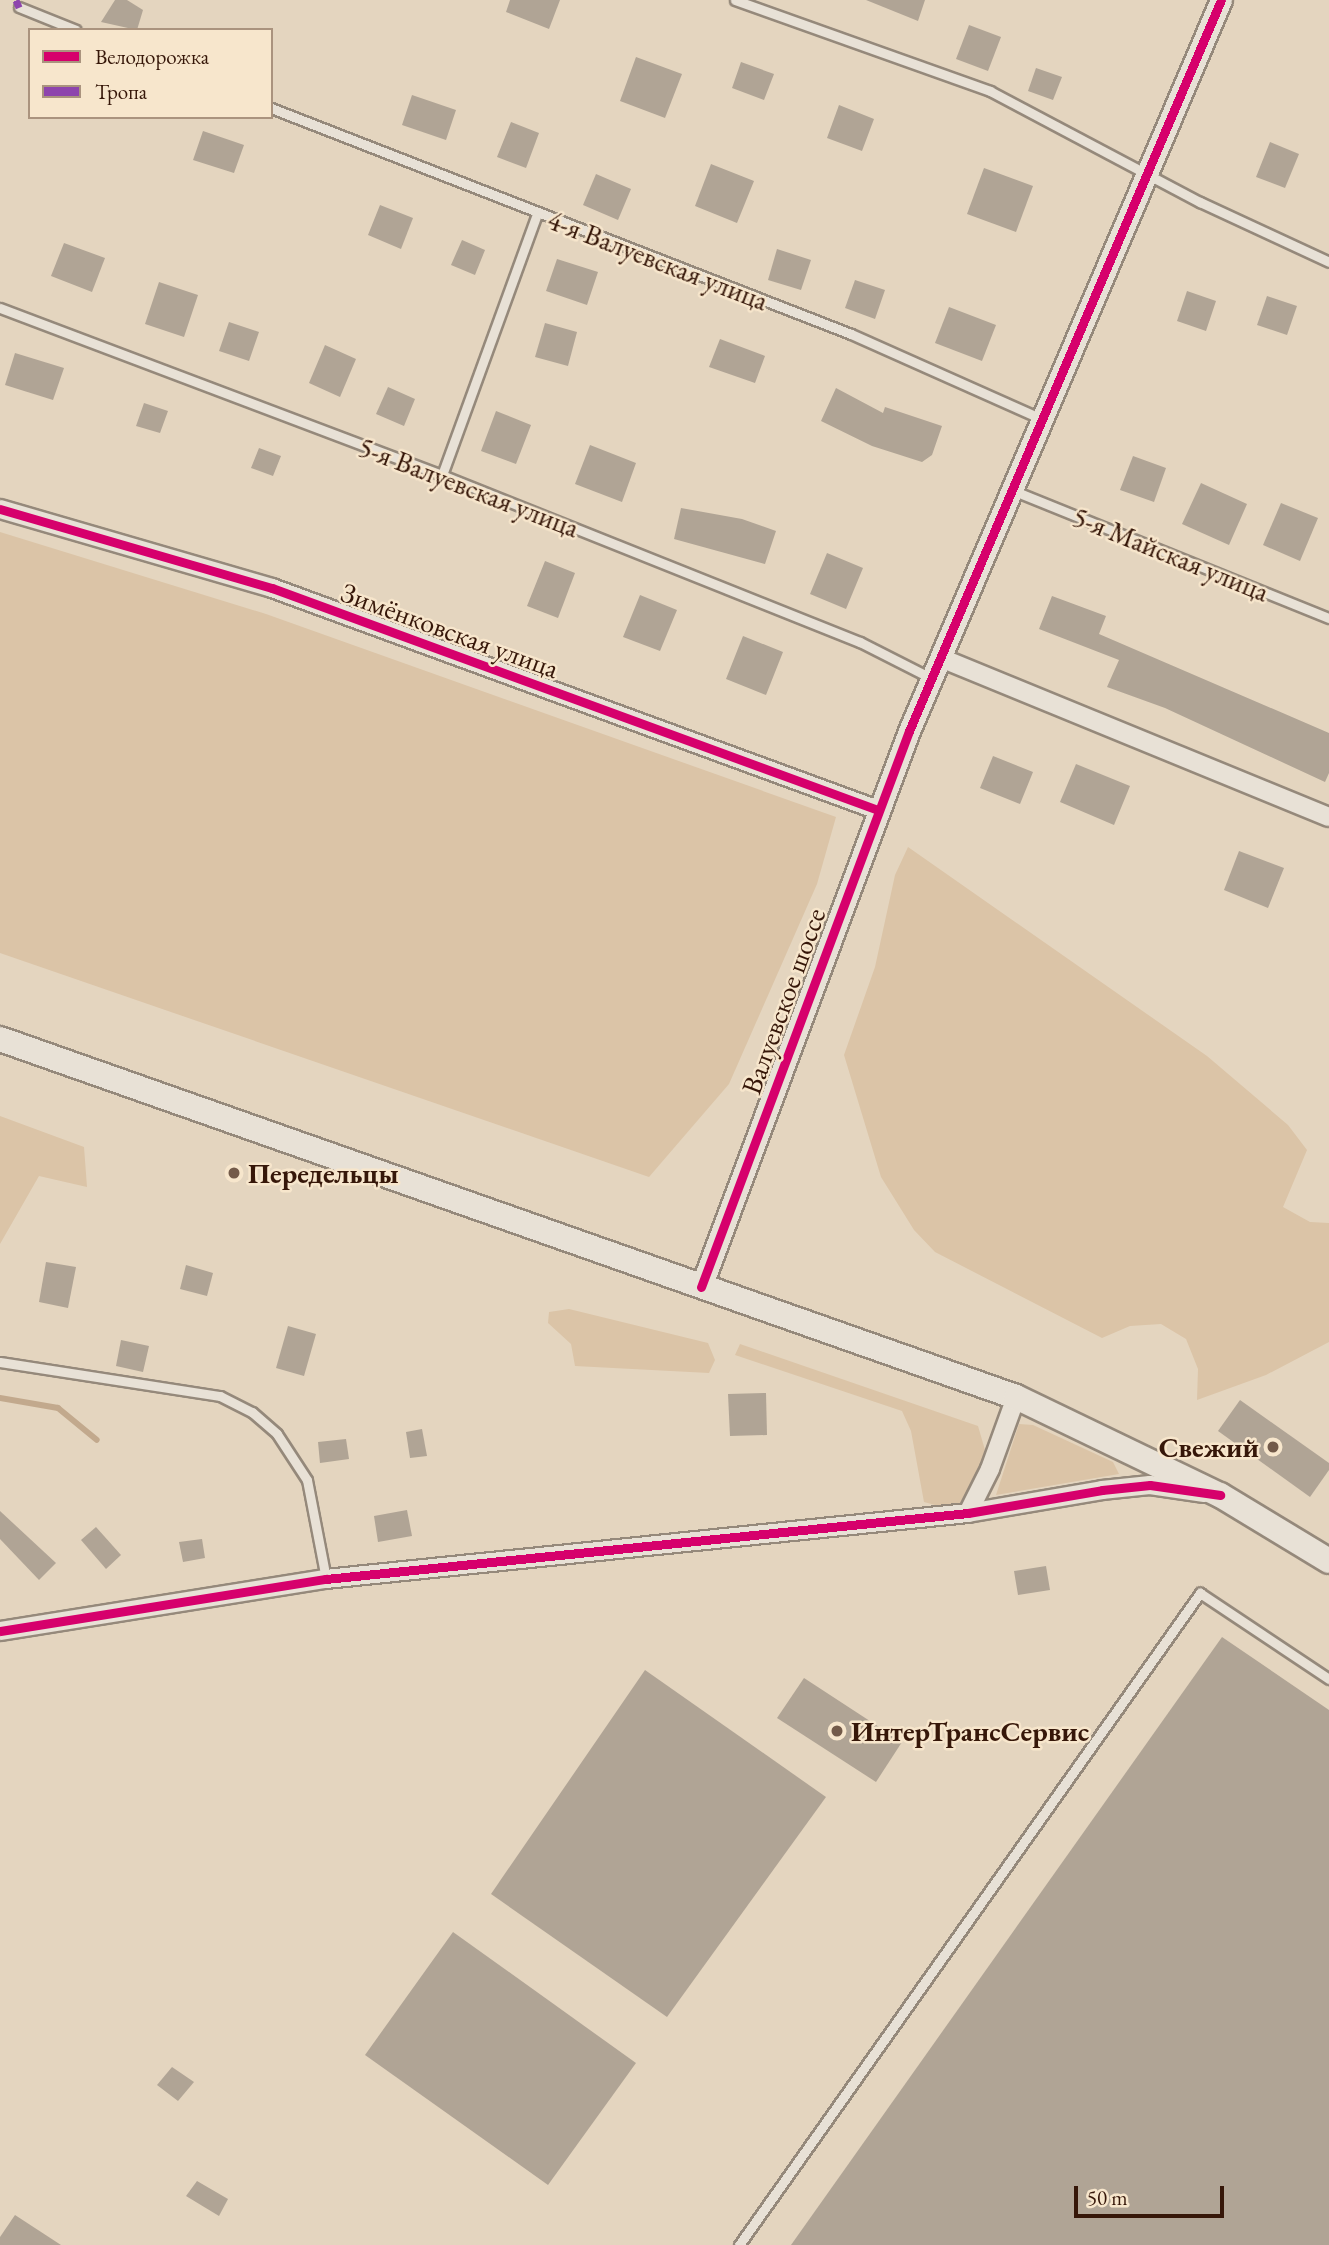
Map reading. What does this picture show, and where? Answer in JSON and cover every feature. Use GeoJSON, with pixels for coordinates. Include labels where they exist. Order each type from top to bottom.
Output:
{"type":"FeatureCollection","features":[{"type":"Feature","properties":{"kind":"main road"},"geometry":{"type":"LineString","coordinates":[[0,1039],[1016,1397],[1220,1495],[1329,1559]]}},
{"type":"Feature","properties":{"kind":"street","name":"Валуевское шоссе"},"geometry":{"type":"LineString","coordinates":[[701,1287],[909,731],[1221,0]]}},
{"type":"Feature","properties":{"kind":"street","name":"Зимёнковская улица"},"geometry":{"type":"LineString","coordinates":[[0,509],[272,588],[878,810]]}},
{"type":"Feature","properties":{"kind":"street"},"geometry":{"type":"LineString","coordinates":[[941,658],[1329,817]]}},
{"type":"Feature","properties":{"kind":"street"},"geometry":{"type":"LineString","coordinates":[[968,1513],[990,1469],[1016,1397]]}},
{"type":"Feature","properties":{"kind":"street"},"geometry":{"type":"LineString","coordinates":[[0,1632],[326,1579],[968,1513],[1150,1485],[1220,1495]]}},
{"type":"Feature","properties":{"kind":"lane"},"geometry":{"type":"LineString","coordinates":[[735,0],[990,91],[1146,175],[1329,262]]}},
{"type":"Feature","properties":{"kind":"lane"},"geometry":{"type":"LineString","coordinates":[[19,7],[71,28]]}},
{"type":"Feature","properties":{"kind":"lane","name":"4-я Валуевская улица"},"geometry":{"type":"LineString","coordinates":[[273,109],[537,214],[851,334],[1042,420]]}},
{"type":"Feature","properties":{"kind":"lane"},"geometry":{"type":"LineString","coordinates":[[442,475],[537,214]]}},
{"type":"Feature","properties":{"kind":"lane","name":"5-я Валуевская улица"},"geometry":{"type":"LineString","coordinates":[[0,308],[442,475],[860,642],[932,678]]}},
{"type":"Feature","properties":{"kind":"lane","name":"5-я Майская улица"},"geometry":{"type":"LineString","coordinates":[[1012,490],[1328,616]]}},
{"type":"Feature","properties":{"kind":"lane"},"geometry":{"type":"LineString","coordinates":[[0,1362],[220,1396],[251,1412],[277,1434],[307,1480],[326,1579]]}},
{"type":"Feature","properties":{"kind":"lane"},"geometry":{"type":"LineString","coordinates":[[739,2245],[1200,1593],[1329,1679]]}},
{"type":"Feature","properties":{"kind":"shaded area"},"geometry":{"type":"Polygon","coordinates":[[[0,532],[266,614],[836,817],[817,884],[729,1084],[649,1177],[0,953],[0,532]]]}},
{"type":"Feature","properties":{"kind":"shaded area"},"geometry":{"type":"Polygon","coordinates":[[[908,847],[1207,1056],[1288,1125],[1307,1150],[1283,1207],[1310,1222],[1329,1223],[1329,1342],[1266,1375],[1197,1400],[1198,1369],[1186,1339],[1161,1324],[1130,1326],[1102,1338],[935,1252],[914,1230],[881,1177],[844,1055],[875,967],[895,875],[908,847]]]}},
{"type":"Feature","properties":{"kind":"shaded area"},"geometry":{"type":"Polygon","coordinates":[[[0,1116],[84,1147],[87,1187],[39,1176],[0,1244],[0,1116]]]}},
{"type":"Feature","properties":{"kind":"shaded area"},"geometry":{"type":"Polygon","coordinates":[[[569,1309],[708,1343],[715,1360],[709,1373],[575,1366],[571,1344],[548,1323],[549,1312],[569,1309]]]}},
{"type":"Feature","properties":{"kind":"shaded area"},"geometry":{"type":"Polygon","coordinates":[[[740,1344],[978,1426],[985,1450],[970,1493],[963,1502],[946,1508],[924,1502],[911,1431],[902,1411],[735,1355],[740,1344]]]}},
{"type":"Feature","properties":{"kind":"shaded area"},"geometry":{"type":"Polygon","coordinates":[[[1019,1424],[1033,1425],[1113,1462],[1119,1474],[996,1495],[1019,1424]]]}},
{"type":"Feature","properties":{"kind":"building"},"geometry":{"type":"Polygon","coordinates":[[[115,0],[127,0],[143,10],[138,28],[101,22],[115,0]]]}},
{"type":"Feature","properties":{"kind":"building"},"geometry":{"type":"Polygon","coordinates":[[[510,0],[560,0],[549,29],[506,12],[510,0]]]}},
{"type":"Feature","properties":{"kind":"building"},"geometry":{"type":"Polygon","coordinates":[[[866,0],[925,0],[918,21],[866,0]]]}},
{"type":"Feature","properties":{"kind":"building"},"geometry":{"type":"Polygon","coordinates":[[[969,25],[1001,37],[988,71],[956,59],[969,25]]]}},
{"type":"Feature","properties":{"kind":"building"},"geometry":{"type":"Polygon","coordinates":[[[636,57],[682,74],[665,118],[620,101],[636,57]]]}},
{"type":"Feature","properties":{"kind":"building"},"geometry":{"type":"Polygon","coordinates":[[[741,62],[774,74],[764,100],[732,88],[741,62]]]}},
{"type":"Feature","properties":{"kind":"building"},"geometry":{"type":"Polygon","coordinates":[[[1036,68],[1062,77],[1053,100],[1028,91],[1036,68]]]}},
{"type":"Feature","properties":{"kind":"building"},"geometry":{"type":"Polygon","coordinates":[[[412,95],[456,110],[446,140],[402,125],[412,95]]]}},
{"type":"Feature","properties":{"kind":"building"},"geometry":{"type":"Polygon","coordinates":[[[839,105],[874,119],[862,151],[827,138],[839,105]]]}},
{"type":"Feature","properties":{"kind":"building"},"geometry":{"type":"Polygon","coordinates":[[[511,122],[539,133],[526,168],[497,157],[511,122]]]}},
{"type":"Feature","properties":{"kind":"building"},"geometry":{"type":"Polygon","coordinates":[[[203,131],[244,145],[234,173],[193,160],[203,131]]]}},
{"type":"Feature","properties":{"kind":"building"},"geometry":{"type":"Polygon","coordinates":[[[1270,142],[1299,154],[1285,188],[1256,177],[1270,142]]]}},
{"type":"Feature","properties":{"kind":"building"},"geometry":{"type":"Polygon","coordinates":[[[711,164],[754,181],[737,223],[695,206],[711,164]]]}},
{"type":"Feature","properties":{"kind":"building"},"geometry":{"type":"Polygon","coordinates":[[[984,168],[1033,186],[1016,232],[967,214],[984,168]]]}},
{"type":"Feature","properties":{"kind":"building"},"geometry":{"type":"Polygon","coordinates":[[[596,174],[631,189],[618,220],[583,205],[596,174]]]}},
{"type":"Feature","properties":{"kind":"building"},"geometry":{"type":"Polygon","coordinates":[[[380,205],[413,218],[401,249],[368,235],[380,205]]]}},
{"type":"Feature","properties":{"kind":"building"},"geometry":{"type":"Polygon","coordinates":[[[462,240],[485,250],[475,275],[451,265],[462,240]]]}},
{"type":"Feature","properties":{"kind":"building"},"geometry":{"type":"Polygon","coordinates":[[[64,243],[105,258],[92,292],[51,276],[64,243]]]}},
{"type":"Feature","properties":{"kind":"building"},"geometry":{"type":"Polygon","coordinates":[[[777,249],[811,260],[801,290],[768,280],[777,249]]]}},
{"type":"Feature","properties":{"kind":"building"},"geometry":{"type":"Polygon","coordinates":[[[557,259],[598,272],[587,305],[546,291],[557,259]]]}},
{"type":"Feature","properties":{"kind":"building"},"geometry":{"type":"Polygon","coordinates":[[[855,280],[885,290],[875,319],[845,308],[855,280]]]}},
{"type":"Feature","properties":{"kind":"building"},"geometry":{"type":"Polygon","coordinates":[[[159,282],[198,295],[184,337],[145,324],[159,282]]]}},
{"type":"Feature","properties":{"kind":"building"},"geometry":{"type":"Polygon","coordinates":[[[1187,291],[1216,301],[1206,331],[1177,321],[1187,291]]]}},
{"type":"Feature","properties":{"kind":"building"},"geometry":{"type":"Polygon","coordinates":[[[1267,296],[1297,306],[1287,335],[1257,325],[1267,296]]]}},
{"type":"Feature","properties":{"kind":"building"},"geometry":{"type":"Polygon","coordinates":[[[949,307],[996,325],[982,361],[935,343],[949,307]]]}},
{"type":"Feature","properties":{"kind":"building"},"geometry":{"type":"Polygon","coordinates":[[[229,322],[259,332],[249,361],[219,351],[229,322]]]}},
{"type":"Feature","properties":{"kind":"building"},"geometry":{"type":"Polygon","coordinates":[[[545,323],[577,332],[568,366],[535,357],[545,323]]]}},
{"type":"Feature","properties":{"kind":"building"},"geometry":{"type":"Polygon","coordinates":[[[720,339],[765,356],[755,383],[709,367],[720,339]]]}},
{"type":"Feature","properties":{"kind":"building"},"geometry":{"type":"Polygon","coordinates":[[[325,345],[356,359],[340,397],[309,383],[325,345]]]}},
{"type":"Feature","properties":{"kind":"building"},"geometry":{"type":"Polygon","coordinates":[[[15,353],[64,368],[53,400],[5,385],[15,353]]]}},
{"type":"Feature","properties":{"kind":"building"},"geometry":{"type":"Polygon","coordinates":[[[388,387],[415,399],[404,426],[376,414],[388,387]]]}},
{"type":"Feature","properties":{"kind":"building"},"geometry":{"type":"Polygon","coordinates":[[[836,388],[883,413],[885,407],[942,426],[932,455],[922,462],[872,446],[821,421],[836,388]]]}},
{"type":"Feature","properties":{"kind":"building"},"geometry":{"type":"Polygon","coordinates":[[[144,403],[168,411],[160,433],[136,426],[144,403]]]}},
{"type":"Feature","properties":{"kind":"building"},"geometry":{"type":"Polygon","coordinates":[[[496,411],[531,425],[516,464],[481,451],[496,411]]]}},
{"type":"Feature","properties":{"kind":"building"},"geometry":{"type":"Polygon","coordinates":[[[590,445],[636,463],[622,502],[575,484],[590,445]]]}},
{"type":"Feature","properties":{"kind":"building"},"geometry":{"type":"Polygon","coordinates":[[[259,448],[281,456],[273,476],[251,468],[259,448]]]}},
{"type":"Feature","properties":{"kind":"building"},"geometry":{"type":"Polygon","coordinates":[[[1133,456],[1166,468],[1154,502],[1120,490],[1133,456]]]}},
{"type":"Feature","properties":{"kind":"building"},"geometry":{"type":"Polygon","coordinates":[[[1201,483],[1247,504],[1229,545],[1182,524],[1201,483]]]}},
{"type":"Feature","properties":{"kind":"building"},"geometry":{"type":"Polygon","coordinates":[[[1281,503],[1318,518],[1300,561],[1263,545],[1281,503]]]}},
{"type":"Feature","properties":{"kind":"building"},"geometry":{"type":"Polygon","coordinates":[[[681,508],[742,519],[776,531],[765,564],[674,539],[681,508]]]}},
{"type":"Feature","properties":{"kind":"building"},"geometry":{"type":"Polygon","coordinates":[[[827,553],[863,568],[846,609],[810,594],[827,553]]]}},
{"type":"Feature","properties":{"kind":"building"},"geometry":{"type":"Polygon","coordinates":[[[545,561],[575,573],[558,618],[527,606],[545,561]]]}},
{"type":"Feature","properties":{"kind":"building"},"geometry":{"type":"Polygon","coordinates":[[[640,595],[677,610],[660,651],[623,637],[640,595]]]}},
{"type":"Feature","properties":{"kind":"building"},"geometry":{"type":"Polygon","coordinates":[[[1052,596],[1106,616],[1099,634],[1329,733],[1329,773],[1325,782],[1165,708],[1107,687],[1119,660],[1039,629],[1052,596]]]}},
{"type":"Feature","properties":{"kind":"building"},"geometry":{"type":"Polygon","coordinates":[[[743,636],[783,652],[766,695],[726,679],[743,636]]]}},
{"type":"Feature","properties":{"kind":"building"},"geometry":{"type":"Polygon","coordinates":[[[993,756],[1033,772],[1020,804],[980,788],[993,756]]]}},
{"type":"Feature","properties":{"kind":"building"},"geometry":{"type":"Polygon","coordinates":[[[1076,764],[1130,786],[1114,825],[1060,802],[1076,764]]]}},
{"type":"Feature","properties":{"kind":"building"},"geometry":{"type":"Polygon","coordinates":[[[1239,851],[1284,868],[1268,908],[1224,890],[1239,851]]]}},
{"type":"Feature","properties":{"kind":"building"},"geometry":{"type":"Polygon","coordinates":[[[46,1262],[76,1267],[68,1308],[39,1302],[46,1262]]]}},
{"type":"Feature","properties":{"kind":"building"},"geometry":{"type":"Polygon","coordinates":[[[186,1265],[213,1273],[207,1296],[180,1289],[186,1265]]]}},
{"type":"Feature","properties":{"kind":"building"},"geometry":{"type":"Polygon","coordinates":[[[288,1326],[316,1334],[304,1376],[276,1368],[288,1326]]]}},
{"type":"Feature","properties":{"kind":"building"},"geometry":{"type":"Polygon","coordinates":[[[121,1340],[149,1346],[143,1372],[116,1366],[121,1340]]]}},
{"type":"Feature","properties":{"kind":"building"},"geometry":{"type":"Polygon","coordinates":[[[766,1393],[767,1435],[730,1436],[728,1394],[766,1393]]]}},
{"type":"Feature","properties":{"kind":"building","name":"Свежий"},"geometry":{"type":"Polygon","coordinates":[[[1240,1400],[1329,1463],[1329,1470],[1310,1497],[1218,1431],[1240,1400]]]}},
{"type":"Feature","properties":{"kind":"building"},"geometry":{"type":"Polygon","coordinates":[[[422,1429],[427,1456],[410,1458],[406,1432],[422,1429]]]}},
{"type":"Feature","properties":{"kind":"building"},"geometry":{"type":"Polygon","coordinates":[[[346,1439],[349,1459],[320,1463],[318,1442],[346,1439]]]}},
{"type":"Feature","properties":{"kind":"building"},"geometry":{"type":"Polygon","coordinates":[[[407,1510],[412,1536],[378,1542],[374,1516],[407,1510]]]}},
{"type":"Feature","properties":{"kind":"building"},"geometry":{"type":"Polygon","coordinates":[[[0,1511],[56,1563],[39,1580],[0,1539],[0,1511]]]}},
{"type":"Feature","properties":{"kind":"building"},"geometry":{"type":"Polygon","coordinates":[[[96,1527],[121,1555],[106,1569],[81,1540],[96,1527]]]}},
{"type":"Feature","properties":{"kind":"building"},"geometry":{"type":"Polygon","coordinates":[[[202,1539],[205,1558],[183,1562],[179,1542],[202,1539]]]}},
{"type":"Feature","properties":{"kind":"building"},"geometry":{"type":"Polygon","coordinates":[[[1046,1566],[1050,1590],[1018,1595],[1014,1571],[1046,1566]]]}},
{"type":"Feature","properties":{"kind":"building"},"geometry":{"type":"Polygon","coordinates":[[[1222,1637],[1329,1710],[1329,2245],[791,2245],[1222,1637]]]}},
{"type":"Feature","properties":{"kind":"building"},"geometry":{"type":"Polygon","coordinates":[[[645,1670],[826,1797],[667,2017],[491,1894],[645,1670]]]}},
{"type":"Feature","properties":{"kind":"building"},"geometry":{"type":"Polygon","coordinates":[[[804,1678],[902,1742],[876,1782],[777,1718],[804,1678]]]}},
{"type":"Feature","properties":{"kind":"building"},"geometry":{"type":"Polygon","coordinates":[[[453,1932],[636,2063],[548,2185],[365,2055],[453,1932]]]}},
{"type":"Feature","properties":{"kind":"building"},"geometry":{"type":"Polygon","coordinates":[[[172,2067],[194,2082],[178,2101],[157,2085],[172,2067]]]}},
{"type":"Feature","properties":{"kind":"building"},"geometry":{"type":"Polygon","coordinates":[[[197,2181],[228,2199],[219,2216],[186,2196],[197,2181]]]}},
{"type":"Feature","properties":{"kind":"building"},"geometry":{"type":"Polygon","coordinates":[[[15,2215],[61,2245],[0,2245],[0,2237],[15,2215]]]}},
{"type":"Feature","properties":{"kind":"waterway"},"geometry":{"type":"LineString","coordinates":[[0,1398],[58,1408],[97,1440]]}},
{"type":"Feature","properties":{"kind":"marked path"},"geometry":{"type":"LineString","coordinates":[[16,0],[19,7]]}},
{"type":"Feature","properties":{"kind":"cycle path"},"geometry":{"type":"LineString","coordinates":[[701,1287],[909,731],[1221,0]]}},
{"type":"Feature","properties":{"kind":"cycle path"},"geometry":{"type":"LineString","coordinates":[[0,509],[272,588],[878,810]]}},
{"type":"Feature","properties":{"kind":"cycle path"},"geometry":{"type":"LineString","coordinates":[[0,1631],[326,1579],[968,1513],[1102,1490],[1150,1485],[1220,1495]]}},
{"type":"Feature","properties":{"kind":"place","name":"Передельцы"},"geometry":{"type":"Point","coordinates":[234,1173]}},
{"type":"Feature","properties":{"kind":"place","name":"Свежий"},"geometry":{"type":"Point","coordinates":[1273,1447]}},
{"type":"Feature","properties":{"kind":"place","name":"ИнтерТрансСервис"},"geometry":{"type":"Point","coordinates":[837,1731]}}]}
